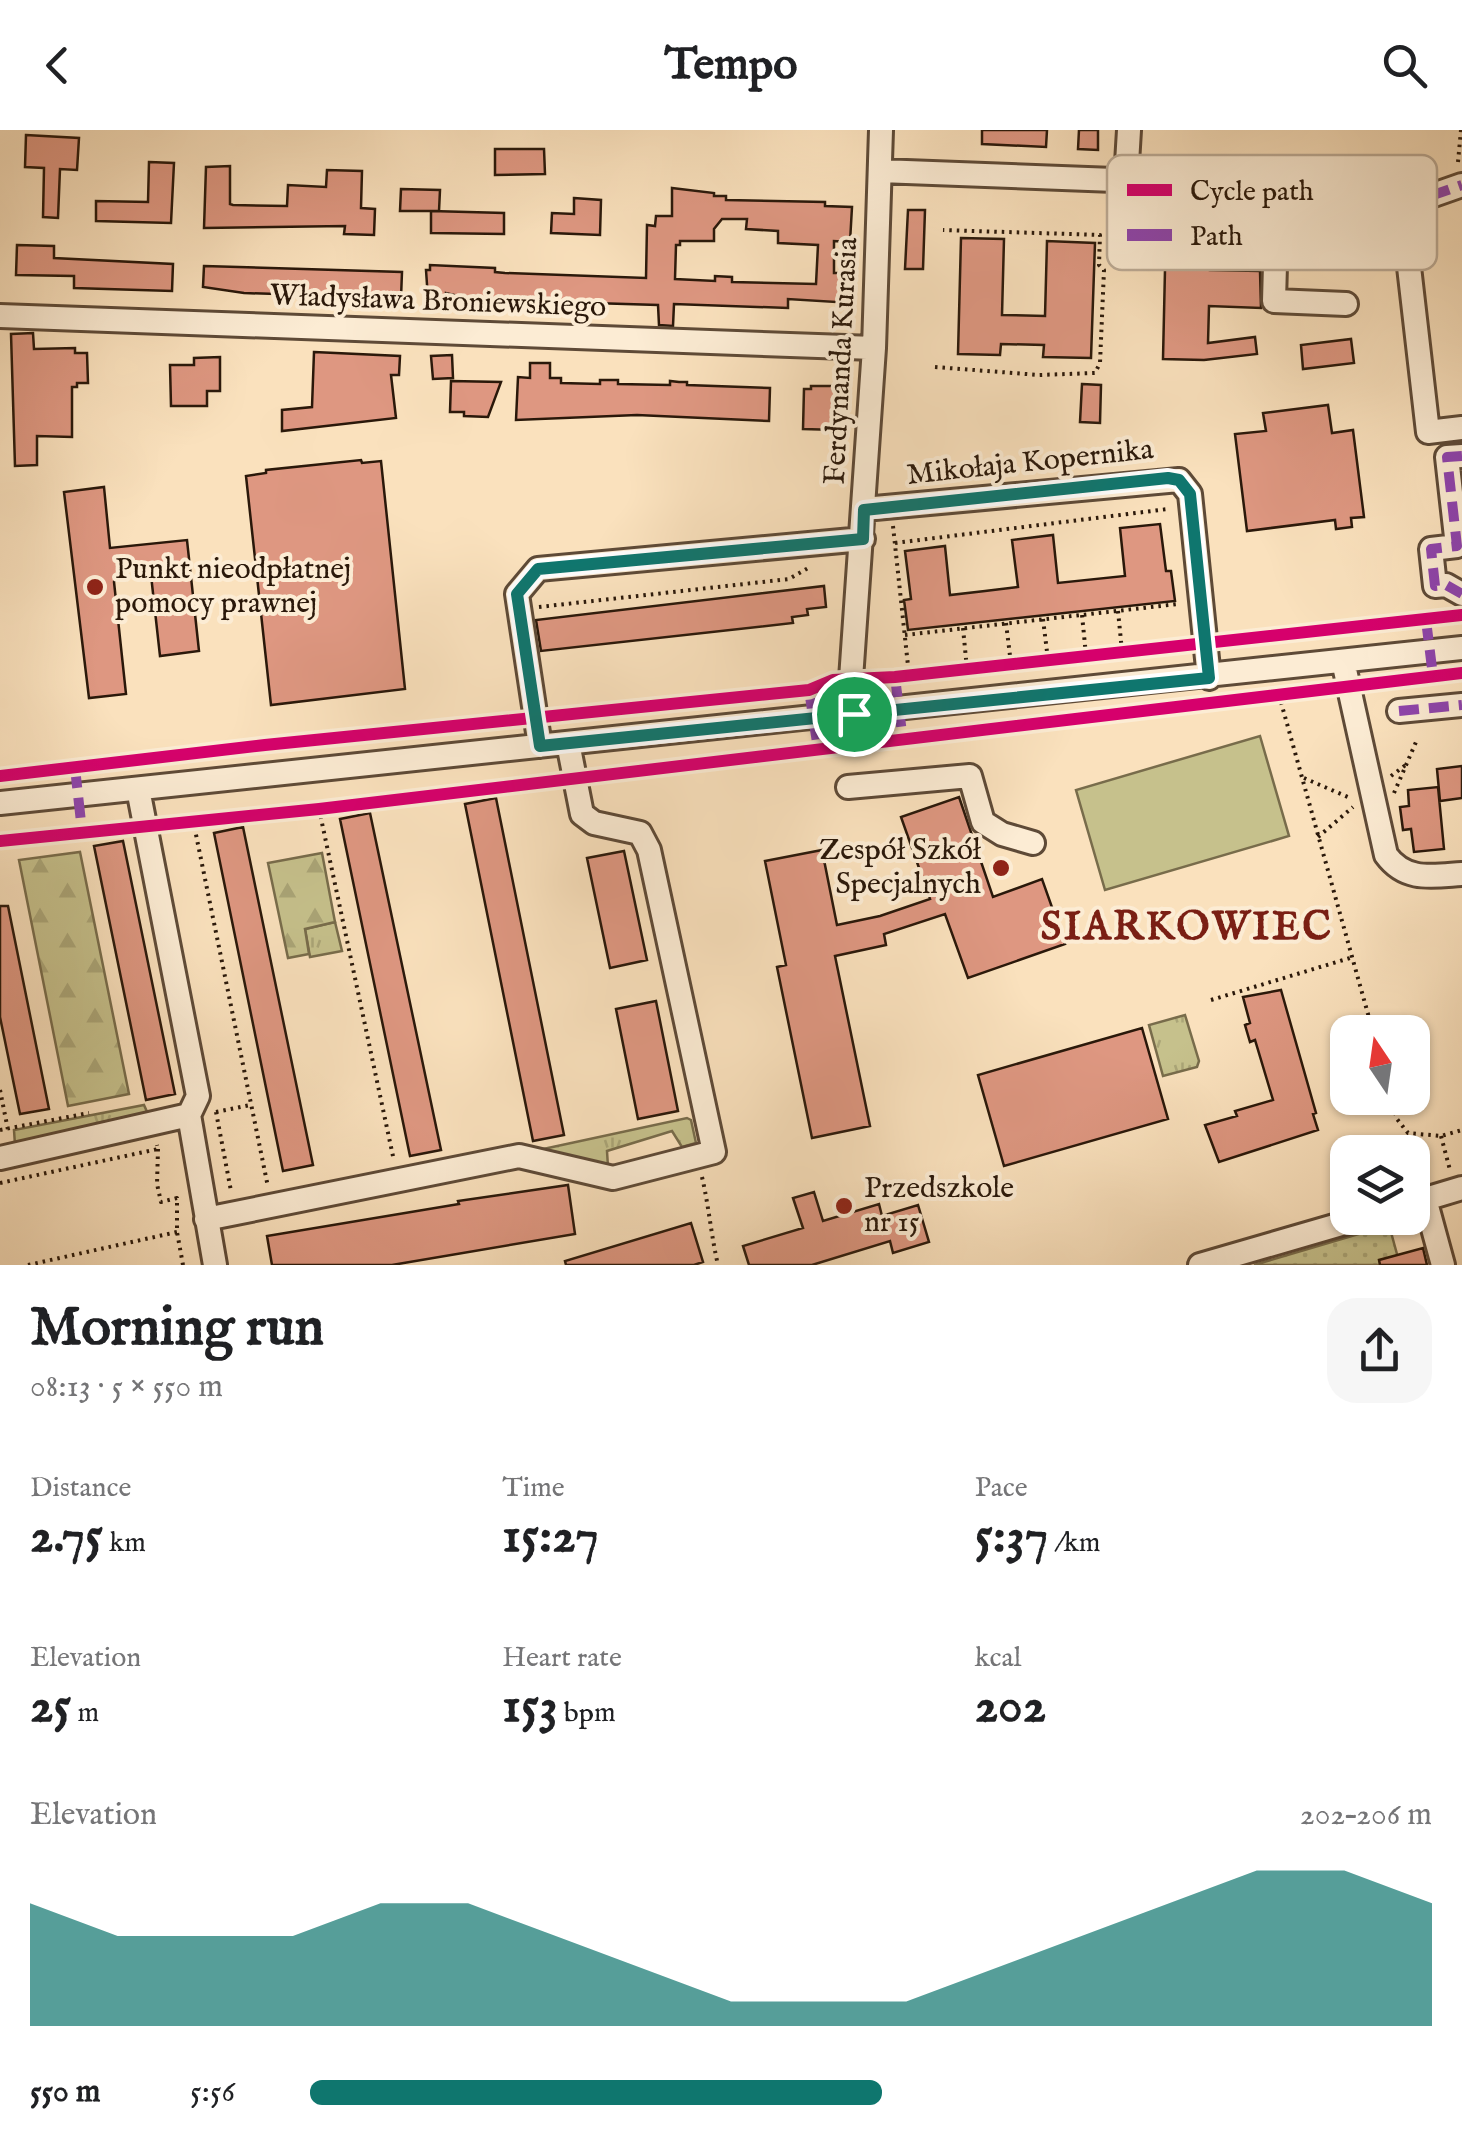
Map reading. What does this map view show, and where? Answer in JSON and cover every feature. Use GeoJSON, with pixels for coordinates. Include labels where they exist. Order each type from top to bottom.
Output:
{"type":"FeatureCollection","features":[{"type":"Feature","properties":{"kind":"street","name":"Ferdynanda Kurasia"},"geometry":{"type":"LineString","coordinates":[[854,714],[851,679],[874,348],[882,130]]}},
{"type":"Feature","properties":{"kind":"street"},"geometry":{"type":"LineString","coordinates":[[1128,155],[1130,130]]}},
{"type":"Feature","properties":{"kind":"street"},"geometry":{"type":"LineString","coordinates":[[880,171],[1107,179]]}},
{"type":"Feature","properties":{"kind":"street"},"geometry":{"type":"LineString","coordinates":[[1275,270],[1274,300],[1346,304]]}},
{"type":"Feature","properties":{"kind":"street"},"geometry":{"type":"LineString","coordinates":[[1409,270],[1428,432],[1462,428]]}},
{"type":"Feature","properties":{"kind":"street","name":"Władysława Broniewskiego"},"geometry":{"type":"LineString","coordinates":[[0,316],[874,348]]}},
{"type":"Feature","properties":{"kind":"street"},"geometry":{"type":"LineString","coordinates":[[1462,456],[1447,457],[1456,546],[1431,548],[1435,586],[1446,585],[1462,594]]}},
{"type":"Feature","properties":{"kind":"street","name":"Mikołaja Kopernika"},"geometry":{"type":"LineString","coordinates":[[864,510],[1179,480],[1190,494],[1209,678]]}},
{"type":"Feature","properties":{"kind":"street"},"geometry":{"type":"LineString","coordinates":[[540,746],[517,594],[538,569],[863,539]]}},
{"type":"Feature","properties":{"kind":"street"},"geometry":{"type":"LineString","coordinates":[[0,803],[1209,678],[1462,648]]}},
{"type":"Feature","properties":{"kind":"street"},"geometry":{"type":"LineString","coordinates":[[1343,661],[1386,855],[1408,874],[1462,874]]}},
{"type":"Feature","properties":{"kind":"street"},"geometry":{"type":"LineString","coordinates":[[1399,711],[1462,704]]}},
{"type":"Feature","properties":{"kind":"street"},"geometry":{"type":"LineString","coordinates":[[206,1219],[519,1156],[613,1178],[714,1152],[649,850],[640,834],[594,823],[582,814],[568,743]]}},
{"type":"Feature","properties":{"kind":"street"},"geometry":{"type":"LineString","coordinates":[[848,786],[970,776],[983,822],[1002,834],[1033,843]]}},
{"type":"Feature","properties":{"kind":"street"},"geometry":{"type":"LineString","coordinates":[[138,789],[193,1105],[215,1265]]}},
{"type":"Feature","properties":{"kind":"street"},"geometry":{"type":"LineString","coordinates":[[7,1156],[193,1105]]}},
{"type":"Feature","properties":{"kind":"street"},"geometry":{"type":"LineString","coordinates":[[1430,1198],[1459,1190]]}},
{"type":"Feature","properties":{"kind":"street"},"geometry":{"type":"LineString","coordinates":[[1200,1265],[1330,1227]]}},
{"type":"Feature","properties":{"kind":"street"},"geometry":{"type":"LineString","coordinates":[[1430,1230],[1443,1265]]}},
{"type":"Feature","properties":{"kind":"path"},"geometry":{"type":"LineString","coordinates":[[1459,186],[1461,130]]}},
{"type":"Feature","properties":{"kind":"path"},"geometry":{"type":"LineString","coordinates":[[936,367],[1039,375],[1094,373],[1100,364],[1104,270],[1100,265],[1100,235],[943,230]]}},
{"type":"Feature","properties":{"kind":"path"},"geometry":{"type":"LineString","coordinates":[[895,543],[1177,507]]}},
{"type":"Feature","properties":{"kind":"path"},"geometry":{"type":"LineString","coordinates":[[893,523],[909,675]]}},
{"type":"Feature","properties":{"kind":"path"},"geometry":{"type":"LineString","coordinates":[[519,609],[789,578],[817,563]]}},
{"type":"Feature","properties":{"kind":"path"},"geometry":{"type":"LineString","coordinates":[[905,635],[1189,603]]}},
{"type":"Feature","properties":{"kind":"path"},"geometry":{"type":"LineString","coordinates":[[1118,611],[1122,652]]}},
{"type":"Feature","properties":{"kind":"path"},"geometry":{"type":"LineString","coordinates":[[1082,614],[1086,655]]}},
{"type":"Feature","properties":{"kind":"path"},"geometry":{"type":"LineString","coordinates":[[1043,619],[1048,660]]}},
{"type":"Feature","properties":{"kind":"path"},"geometry":{"type":"LineString","coordinates":[[1006,623],[1011,664]]}},
{"type":"Feature","properties":{"kind":"path"},"geometry":{"type":"LineString","coordinates":[[963,628],[967,669]]}},
{"type":"Feature","properties":{"kind":"path"},"geometry":{"type":"LineString","coordinates":[[1279,695],[1368,1015]]}},
{"type":"Feature","properties":{"kind":"path"},"geometry":{"type":"LineString","coordinates":[[1380,828],[1416,742]]}},
{"type":"Feature","properties":{"kind":"path"},"geometry":{"type":"LineString","coordinates":[[1302,778],[1359,802]]}},
{"type":"Feature","properties":{"kind":"path"},"geometry":{"type":"LineString","coordinates":[[319,808],[398,1181]]}},
{"type":"Feature","properties":{"kind":"path"},"geometry":{"type":"LineString","coordinates":[[193,820],[272,1206]]}},
{"type":"Feature","properties":{"kind":"path"},"geometry":{"type":"LineString","coordinates":[[1211,1000],[1352,958]]}},
{"type":"Feature","properties":{"kind":"path"},"geometry":{"type":"LineString","coordinates":[[0,1090],[8,1128],[7,1156]]}},
{"type":"Feature","properties":{"kind":"path"},"geometry":{"type":"LineString","coordinates":[[193,1105],[213,1097],[233,1203]]}},
{"type":"Feature","properties":{"kind":"path"},"geometry":{"type":"LineString","coordinates":[[216,1112],[252,1104]]}},
{"type":"Feature","properties":{"kind":"path"},"geometry":{"type":"LineString","coordinates":[[0,1130],[96,1112]]}},
{"type":"Feature","properties":{"kind":"path"},"geometry":{"type":"LineString","coordinates":[[1396,1115],[1408,1134],[1441,1136],[1462,1130]]}},
{"type":"Feature","properties":{"kind":"path"},"geometry":{"type":"LineString","coordinates":[[1441,1136],[1459,1190]]}},
{"type":"Feature","properties":{"kind":"path"},"geometry":{"type":"LineString","coordinates":[[158,1148],[161,1202],[177,1198],[182,1265]]}},
{"type":"Feature","properties":{"kind":"path"},"geometry":{"type":"LineString","coordinates":[[714,1152],[717,1168],[705,1172],[702,1178],[712,1215],[710,1234],[718,1265]]}},
{"type":"Feature","properties":{"kind":"path"},"geometry":{"type":"LineString","coordinates":[[28,1265],[177,1232]]}},
{"type":"Feature","properties":{"kind":"green space"},"geometry":{"type":"Polygon","coordinates":[[[1260,736],[1289,836],[1105,890],[1076,790],[1260,736]]]}},
{"type":"Feature","properties":{"kind":"green space"},"geometry":{"type":"Polygon","coordinates":[[[80,852],[129,1094],[68,1106],[19,860],[80,852]]]}},
{"type":"Feature","properties":{"kind":"green space"},"geometry":{"type":"Polygon","coordinates":[[[322,853],[335,922],[305,929],[309,954],[288,958],[268,863],[322,853]]]}},
{"type":"Feature","properties":{"kind":"green space"},"geometry":{"type":"Polygon","coordinates":[[[335,922],[342,951],[310,957],[305,929],[335,922]]]}},
{"type":"Feature","properties":{"kind":"green space"},"geometry":{"type":"Polygon","coordinates":[[[1185,1015],[1199,1061],[1197,1067],[1163,1076],[1149,1025],[1185,1015]]]}},
{"type":"Feature","properties":{"kind":"green space"},"geometry":{"type":"Polygon","coordinates":[[[144,1105],[148,1114],[15,1145],[14,1130],[144,1105]]]}},
{"type":"Feature","properties":{"kind":"green space"},"geometry":{"type":"Polygon","coordinates":[[[691,1120],[696,1143],[682,1147],[672,1131],[607,1151],[608,1167],[534,1151],[691,1120]]]}},
{"type":"Feature","properties":{"kind":"green space"},"geometry":{"type":"Polygon","coordinates":[[[1355,1235],[1392,1235],[1400,1265],[1254,1265],[1355,1235]]]}},
{"type":"Feature","properties":{"kind":"building"},"geometry":{"type":"Polygon","coordinates":[[[982,130],[1047,130],[1046,147],[982,144],[982,130]]]}},
{"type":"Feature","properties":{"kind":"building"},"geometry":{"type":"Polygon","coordinates":[[[1079,130],[1098,130],[1098,150],[1078,149],[1079,130]]]}},
{"type":"Feature","properties":{"kind":"building"},"geometry":{"type":"Polygon","coordinates":[[[26,135],[79,138],[77,170],[60,169],[58,218],[43,217],[44,168],[25,167],[26,135]]]}},
{"type":"Feature","properties":{"kind":"building"},"geometry":{"type":"Polygon","coordinates":[[[495,149],[544,149],[545,174],[495,175],[495,149]]]}},
{"type":"Feature","properties":{"kind":"building"},"geometry":{"type":"Polygon","coordinates":[[[149,162],[174,163],[171,223],[96,221],[96,201],[148,202],[149,162]]]}},
{"type":"Feature","properties":{"kind":"building"},"geometry":{"type":"Polygon","coordinates":[[[230,166],[233,205],[287,206],[288,185],[326,187],[327,170],[362,171],[361,208],[375,209],[374,235],[344,234],[345,226],[204,228],[206,167],[230,166]]]}},
{"type":"Feature","properties":{"kind":"building"},"geometry":{"type":"Polygon","coordinates":[[[672,188],[714,193],[726,196],[726,200],[825,202],[825,206],[852,207],[850,242],[834,241],[834,273],[844,273],[843,282],[854,283],[852,303],[788,299],[788,308],[674,304],[673,326],[659,325],[658,305],[530,305],[446,293],[446,299],[428,299],[426,270],[430,270],[430,265],[495,268],[495,272],[505,273],[646,278],[647,225],[655,226],[656,216],[672,216],[672,188]],[[722,219],[714,229],[714,241],[680,241],[676,245],[675,279],[715,281],[715,276],[732,277],[732,282],[816,284],[818,245],[778,243],[778,231],[746,229],[747,219],[722,219]]]}},
{"type":"Feature","properties":{"kind":"building"},"geometry":{"type":"Polygon","coordinates":[[[401,189],[440,190],[439,211],[400,211],[401,189]]]}},
{"type":"Feature","properties":{"kind":"building"},"geometry":{"type":"Polygon","coordinates":[[[574,198],[601,200],[600,235],[551,233],[552,213],[574,214],[574,198]]]}},
{"type":"Feature","properties":{"kind":"building"},"geometry":{"type":"Polygon","coordinates":[[[908,210],[925,210],[923,269],[905,269],[908,210]]]}},
{"type":"Feature","properties":{"kind":"building"},"geometry":{"type":"Polygon","coordinates":[[[431,211],[504,213],[504,234],[431,233],[431,211]]]}},
{"type":"Feature","properties":{"kind":"building"},"geometry":{"type":"Polygon","coordinates":[[[961,238],[1004,239],[1002,315],[1045,316],[1047,241],[1095,243],[1091,358],[1043,357],[1044,345],[1001,344],[1000,355],[958,354],[961,238]]]}},
{"type":"Feature","properties":{"kind":"building"},"geometry":{"type":"Polygon","coordinates":[[[17,245],[54,246],[54,258],[173,264],[172,291],[74,288],[74,276],[16,275],[17,245]]]}},
{"type":"Feature","properties":{"kind":"building"},"geometry":{"type":"Polygon","coordinates":[[[204,266],[402,272],[401,298],[244,293],[203,287],[204,266]]]}},
{"type":"Feature","properties":{"kind":"building"},"geometry":{"type":"Polygon","coordinates":[[[1165,270],[1260,271],[1261,308],[1209,306],[1208,343],[1255,337],[1257,354],[1204,360],[1163,359],[1165,270]]]}},
{"type":"Feature","properties":{"kind":"building"},"geometry":{"type":"Polygon","coordinates":[[[33,333],[34,349],[75,348],[75,353],[87,353],[88,383],[72,387],[72,437],[37,436],[37,465],[15,466],[11,334],[33,333]]]}},
{"type":"Feature","properties":{"kind":"building"},"geometry":{"type":"Polygon","coordinates":[[[1351,339],[1354,363],[1303,369],[1301,345],[1351,339]]]}},
{"type":"Feature","properties":{"kind":"building"},"geometry":{"type":"Polygon","coordinates":[[[314,352],[400,356],[399,375],[391,375],[396,418],[282,431],[282,410],[312,407],[314,352]]]}},
{"type":"Feature","properties":{"kind":"building"},"geometry":{"type":"Polygon","coordinates":[[[452,355],[453,378],[433,379],[431,356],[452,355]]]}},
{"type":"Feature","properties":{"kind":"building"},"geometry":{"type":"Polygon","coordinates":[[[220,357],[220,391],[207,391],[207,406],[171,406],[170,365],[194,365],[194,358],[220,357]]]}},
{"type":"Feature","properties":{"kind":"building"},"geometry":{"type":"Polygon","coordinates":[[[530,363],[550,363],[550,378],[561,378],[561,383],[600,384],[600,380],[618,380],[618,384],[670,385],[670,381],[770,388],[769,421],[637,415],[516,420],[518,377],[530,378],[530,363]]]}},
{"type":"Feature","properties":{"kind":"building"},"geometry":{"type":"Polygon","coordinates":[[[451,381],[501,382],[488,417],[450,412],[451,381]]]}},
{"type":"Feature","properties":{"kind":"building"},"geometry":{"type":"Polygon","coordinates":[[[1082,384],[1101,385],[1100,423],[1080,422],[1082,384]]]}},
{"type":"Feature","properties":{"kind":"building"},"geometry":{"type":"Polygon","coordinates":[[[833,386],[833,390],[839,390],[838,430],[803,429],[804,389],[833,386]]]}},
{"type":"Feature","properties":{"kind":"building"},"geometry":{"type":"Polygon","coordinates":[[[1328,405],[1332,433],[1353,430],[1364,517],[1351,518],[1352,527],[1336,529],[1335,520],[1247,531],[1235,434],[1266,431],[1263,413],[1328,405]]]}},
{"type":"Feature","properties":{"kind":"building"},"geometry":{"type":"Polygon","coordinates":[[[381,461],[405,689],[271,705],[246,476],[266,470],[381,461]]]}},
{"type":"Feature","properties":{"kind":"building"},"geometry":{"type":"Polygon","coordinates":[[[104,487],[110,548],[187,540],[199,651],[160,656],[150,566],[119,569],[114,582],[126,694],[89,698],[64,492],[104,487]]]}},
{"type":"Feature","properties":{"kind":"building"},"geometry":{"type":"Polygon","coordinates":[[[1160,524],[1166,571],[1171,571],[1175,601],[908,630],[904,600],[911,599],[905,551],[945,546],[950,595],[1018,587],[1012,540],[1053,535],[1058,583],[1125,576],[1120,528],[1160,524]]]}},
{"type":"Feature","properties":{"kind":"building"},"geometry":{"type":"Polygon","coordinates":[[[824,586],[826,607],[807,609],[808,615],[792,617],[793,623],[541,651],[536,620],[824,586]]]}},
{"type":"Feature","properties":{"kind":"building"},"geometry":{"type":"Polygon","coordinates":[[[1462,766],[1462,798],[1440,801],[1437,769],[1462,766]]]}},
{"type":"Feature","properties":{"kind":"building"},"geometry":{"type":"Polygon","coordinates":[[[1438,787],[1444,849],[1414,852],[1411,829],[1403,830],[1400,807],[1409,806],[1408,790],[1438,787]]]}},
{"type":"Feature","properties":{"kind":"building"},"geometry":{"type":"Polygon","coordinates":[[[959,797],[993,897],[1042,879],[1065,944],[968,978],[945,914],[884,934],[886,945],[835,956],[870,1126],[812,1138],[777,967],[786,965],[765,861],[822,850],[837,925],[880,916],[930,899],[901,817],[959,797]]]}},
{"type":"Feature","properties":{"kind":"building"},"geometry":{"type":"Polygon","coordinates":[[[496,798],[564,1135],[533,1141],[465,804],[496,798]]]}},
{"type":"Feature","properties":{"kind":"building"},"geometry":{"type":"Polygon","coordinates":[[[370,813],[441,1150],[410,1156],[340,819],[370,813]]]}},
{"type":"Feature","properties":{"kind":"building"},"geometry":{"type":"Polygon","coordinates":[[[243,827],[313,1165],[283,1171],[214,833],[243,827]]]}},
{"type":"Feature","properties":{"kind":"building"},"geometry":{"type":"Polygon","coordinates":[[[123,841],[175,1094],[146,1100],[94,846],[123,841]]]}},
{"type":"Feature","properties":{"kind":"building"},"geometry":{"type":"Polygon","coordinates":[[[624,851],[647,960],[610,968],[587,858],[624,851]]]}},
{"type":"Feature","properties":{"kind":"building"},"geometry":{"type":"Polygon","coordinates":[[[0,906],[8,906],[49,1109],[20,1114],[0,1017],[0,906]]]}},
{"type":"Feature","properties":{"kind":"building"},"geometry":{"type":"Polygon","coordinates":[[[1281,990],[1318,1130],[1219,1162],[1205,1125],[1273,1100],[1255,1040],[1250,1042],[1245,1025],[1250,1023],[1243,997],[1281,990]]]}},
{"type":"Feature","properties":{"kind":"building"},"geometry":{"type":"Polygon","coordinates":[[[656,1001],[678,1111],[638,1119],[616,1009],[656,1001]]]}},
{"type":"Feature","properties":{"kind":"building"},"geometry":{"type":"Polygon","coordinates":[[[1142,1028],[1168,1119],[1004,1166],[978,1075],[1142,1028]]]}},
{"type":"Feature","properties":{"kind":"building"},"geometry":{"type":"Polygon","coordinates":[[[568,1185],[575,1234],[392,1265],[272,1265],[267,1236],[568,1185]]]}},
{"type":"Feature","properties":{"kind":"building"},"geometry":{"type":"Polygon","coordinates":[[[814,1192],[823,1221],[879,1204],[882,1216],[918,1205],[929,1242],[893,1253],[890,1241],[812,1265],[749,1265],[743,1246],[803,1228],[793,1198],[814,1192]]]}},
{"type":"Feature","properties":{"kind":"building"},"geometry":{"type":"Polygon","coordinates":[[[691,1223],[703,1262],[566,1265],[565,1261],[691,1223]]]}},
{"type":"Feature","properties":{"kind":"building"},"geometry":{"type":"Polygon","coordinates":[[[1423,1248],[1427,1265],[1380,1265],[1379,1260],[1423,1248]]]}},
{"type":"Feature","properties":{"kind":"marked path"},"geometry":{"type":"LineString","coordinates":[[1437,194],[1462,185]]}},
{"type":"Feature","properties":{"kind":"marked path"},"geometry":{"type":"LineString","coordinates":[[1462,456],[1447,457],[1457,546],[1431,549],[1435,586],[1446,585],[1462,594]]}},
{"type":"Feature","properties":{"kind":"marked path"},"geometry":{"type":"LineString","coordinates":[[1426,620],[1433,676]]}},
{"type":"Feature","properties":{"kind":"marked path"},"geometry":{"type":"LineString","coordinates":[[895,677],[903,741]]}},
{"type":"Feature","properties":{"kind":"marked path"},"geometry":{"type":"LineString","coordinates":[[809,690],[818,749]]}},
{"type":"Feature","properties":{"kind":"marked path"},"geometry":{"type":"LineString","coordinates":[[1399,711],[1462,705]]}},
{"type":"Feature","properties":{"kind":"marked path"},"geometry":{"type":"LineString","coordinates":[[75,768],[82,831]]}},
{"type":"Feature","properties":{"kind":"cycle path"},"geometry":{"type":"LineString","coordinates":[[0,776],[809,690],[833,680],[895,677],[1462,615]]}},
{"type":"Feature","properties":{"kind":"cycle path"},"geometry":{"type":"LineString","coordinates":[[0,841],[319,809],[1462,673]]}},
{"type":"Feature","properties":{"kind":"place","name":"Punkt nieodpłatnej pomocy prawnej"},"geometry":{"type":"Point","coordinates":[95,587]}},
{"type":"Feature","properties":{"kind":"place","name":"Zespół Szkół Specjalnych"},"geometry":{"type":"Point","coordinates":[1001,868]}},
{"type":"Feature","properties":{"kind":"place","name":"Przedszkole nr 15"},"geometry":{"type":"Point","coordinates":[844,1206]}},
{"type":"Feature","properties":{"kind":"district","name":"SIARKOWIEC"},"geometry":{"type":"Point","coordinates":[1187,928]}},
{"type":"Feature","properties":{"kind":"route"},"geometry":{"type":"LineString","coordinates":[[1168,478],[1186,486],[1190,494],[1209,678],[854,714],[540,746],[517,594],[538,569],[863,539],[864,510],[1168,478]]}}]}
